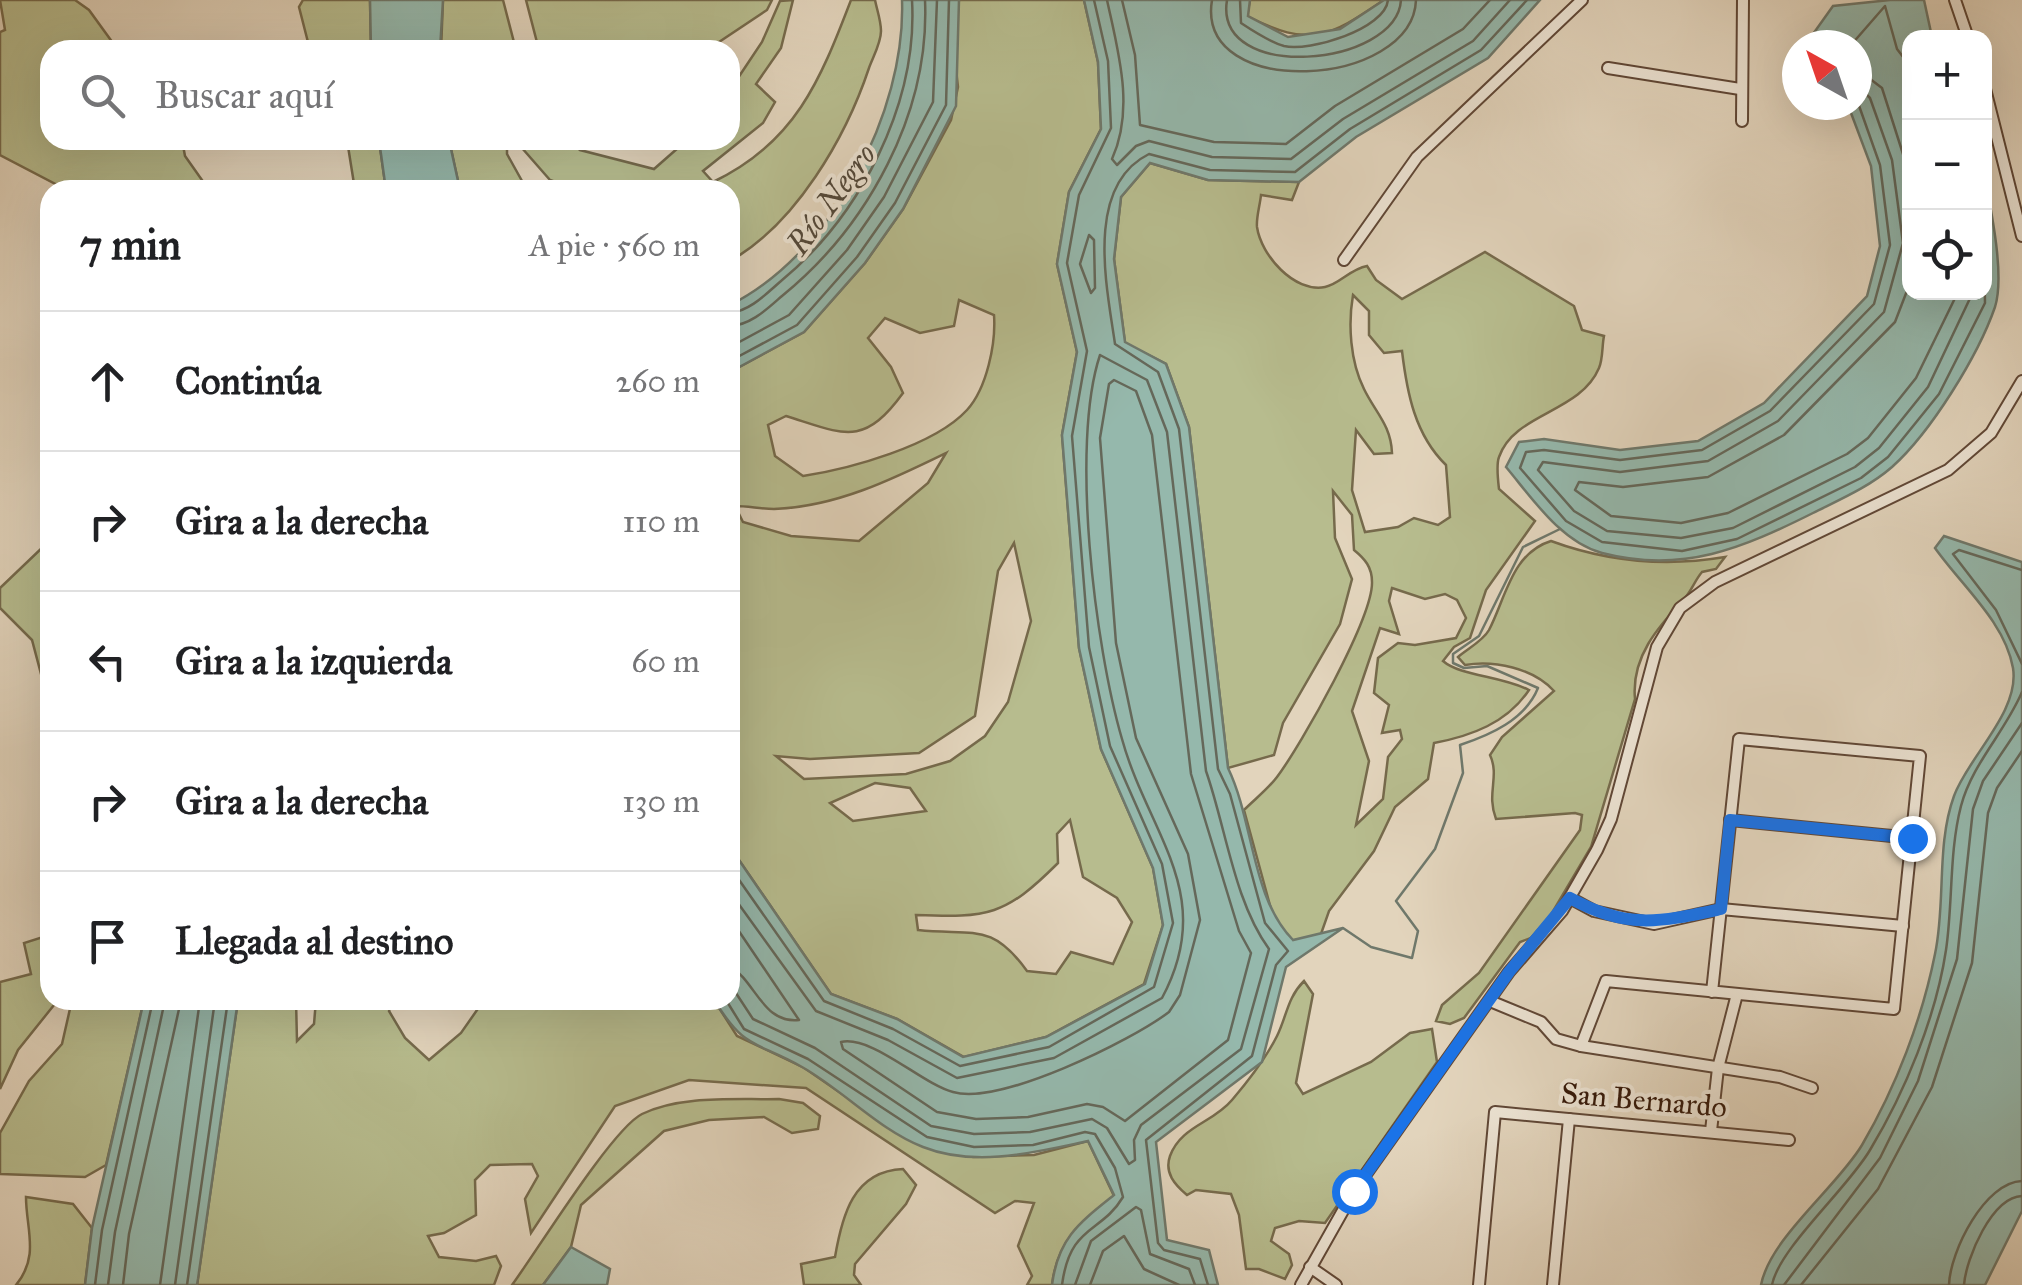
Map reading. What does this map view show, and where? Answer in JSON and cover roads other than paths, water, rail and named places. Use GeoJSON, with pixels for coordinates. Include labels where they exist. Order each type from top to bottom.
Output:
{"type":"FeatureCollection","features":[{"type":"Feature","properties":{"kind":"street"},"geometry":{"type":"LineString","coordinates":[[1344,260],[1417,156],[1582,0]]}},
{"type":"Feature","properties":{"kind":"street"},"geometry":{"type":"LineString","coordinates":[[1742,122],[1743,0]]}},
{"type":"Feature","properties":{"kind":"street"},"geometry":{"type":"LineString","coordinates":[[1954,0],[1965,30]]}},
{"type":"Feature","properties":{"kind":"street"},"geometry":{"type":"LineString","coordinates":[[1608,68],[1740,89]]}},
{"type":"Feature","properties":{"kind":"street"},"geometry":{"type":"LineString","coordinates":[[1992,117],[2022,236]]}},
{"type":"Feature","properties":{"kind":"street"},"geometry":{"type":"LineString","coordinates":[[1301,1285],[1354,1191],[1490,1001],[1570,898],[1611,819],[1657,647],[1680,608],[1716,582],[1948,470],[1991,433],[2019,396],[2022,380]]}},
{"type":"Feature","properties":{"kind":"street"},"geometry":{"type":"LineString","coordinates":[[1581,1046],[1606,981],[1712,992],[1894,1010],[1920,756],[1738,739],[1712,992]]}},
{"type":"Feature","properties":{"kind":"street"},"geometry":{"type":"LineString","coordinates":[[1730,820],[1912,838]]}},
{"type":"Feature","properties":{"kind":"street"},"geometry":{"type":"LineString","coordinates":[[1570,898],[1594,911],[1654,924],[1721,909],[1902,926]]}},
{"type":"Feature","properties":{"kind":"street"},"geometry":{"type":"LineString","coordinates":[[1710,1131],[1718,1068],[1737,994]]}},
{"type":"Feature","properties":{"kind":"street"},"geometry":{"type":"LineString","coordinates":[[1490,1001],[1541,1022],[1556,1039],[1581,1046],[1780,1077],[1812,1088]]}},
{"type":"Feature","properties":{"kind":"street","name":"San Bernardo"},"geometry":{"type":"LineString","coordinates":[[1480,1285],[1495,1112],[1789,1140]]}},
{"type":"Feature","properties":{"kind":"street"},"geometry":{"type":"LineString","coordinates":[[1554,1285],[1569,1118]]}},
{"type":"Feature","properties":{"kind":"street"},"geometry":{"type":"LineString","coordinates":[[1310,1267],[1336,1285]]}},
{"type":"Feature","properties":{"kind":"water"},"geometry":{"type":"Polygon","coordinates":[[[370,0],[443,0],[441,40],[371,40],[370,0]]]}},
{"type":"Feature","properties":{"kind":"water"},"geometry":{"type":"Polygon","coordinates":[[[902,0],[959,0],[956,106],[903,209],[865,263],[804,332],[740,367],[740,299],[767,282],[800,252],[830,216],[856,175],[891,88],[900,43],[902,0]]]}},
{"type":"Feature","properties":{"kind":"water"},"geometry":{"type":"Polygon","coordinates":[[[1084,0],[1250,0],[1248,16],[1288,37],[1340,29],[1384,0],[1540,0],[1488,58],[1356,137],[1299,182],[1208,180],[1150,163],[1121,197],[1114,259],[1125,342],[1166,364],[1189,427],[1228,768],[1261,881],[1279,922],[1293,940],[1343,928],[1286,967],[1262,1062],[1156,1142],[1167,1240],[1209,1250],[1218,1285],[1052,1285],[1065,1243],[1090,1214],[1114,1195],[1088,1141],[985,1157],[923,1147],[891,1131],[802,1067],[743,1036],[721,1010],[740,1010],[740,862],[831,994],[897,1019],[963,1057],[1046,1037],[1145,984],[1163,925],[1153,868],[1101,749],[1079,648],[1062,435],[1077,352],[1057,264],[1069,192],[1101,129],[1098,62],[1084,0]]]}},
{"type":"Feature","properties":{"kind":"water"},"geometry":{"type":"Polygon","coordinates":[[[1924,0],[1930,30],[1902,30],[1902,300],[1992,300],[1992,219],[1998,294],[1987,327],[1965,370],[1922,434],[1892,467],[1854,492],[1762,537],[1712,554],[1659,561],[1631,559],[1587,547],[1548,518],[1506,467],[1519,442],[1544,439],[1620,450],[1698,441],[1764,403],[1867,296],[1880,246],[1871,166],[1854,120],[1872,120],[1872,30],[1816,30],[1833,6],[1924,0]]]}},
{"type":"Feature","properties":{"kind":"water"},"geometry":{"type":"Polygon","coordinates":[[[380,150],[451,150],[458,180],[385,180],[380,150]]]}},
{"type":"Feature","properties":{"kind":"water"},"geometry":{"type":"Polygon","coordinates":[[[1944,536],[2022,562],[2022,1211],[1985,1285],[1761,1285],[1777,1249],[1862,1145],[1897,1076],[1923,1003],[1935,954],[1948,815],[1961,781],[2001,718],[2013,685],[2013,668],[2001,635],[1935,548],[1944,536]]]}},
{"type":"Feature","properties":{"kind":"water"},"geometry":{"type":"Polygon","coordinates":[[[142,1010],[237,1010],[197,1285],[85,1285],[92,1228],[142,1010]]]}},
{"type":"Feature","properties":{"kind":"water"},"geometry":{"type":"Polygon","coordinates":[[[571,1247],[610,1269],[607,1285],[543,1285],[571,1247]]]}},
{"type":"Feature","properties":{"kind":"waterway"},"geometry":{"type":"LineString","coordinates":[[1343,928],[1371,947],[1412,958],[1418,931],[1396,901],[1435,849],[1463,773],[1460,745],[1516,717],[1538,688],[1487,666],[1464,668],[1453,663],[1453,654],[1479,636],[1523,547],[1560,529]]}},
{"type":"Feature","properties":{"kind":"water label","name":"Río Negro"},"geometry":{"type":"Point","coordinates":[831,199]}}]}
